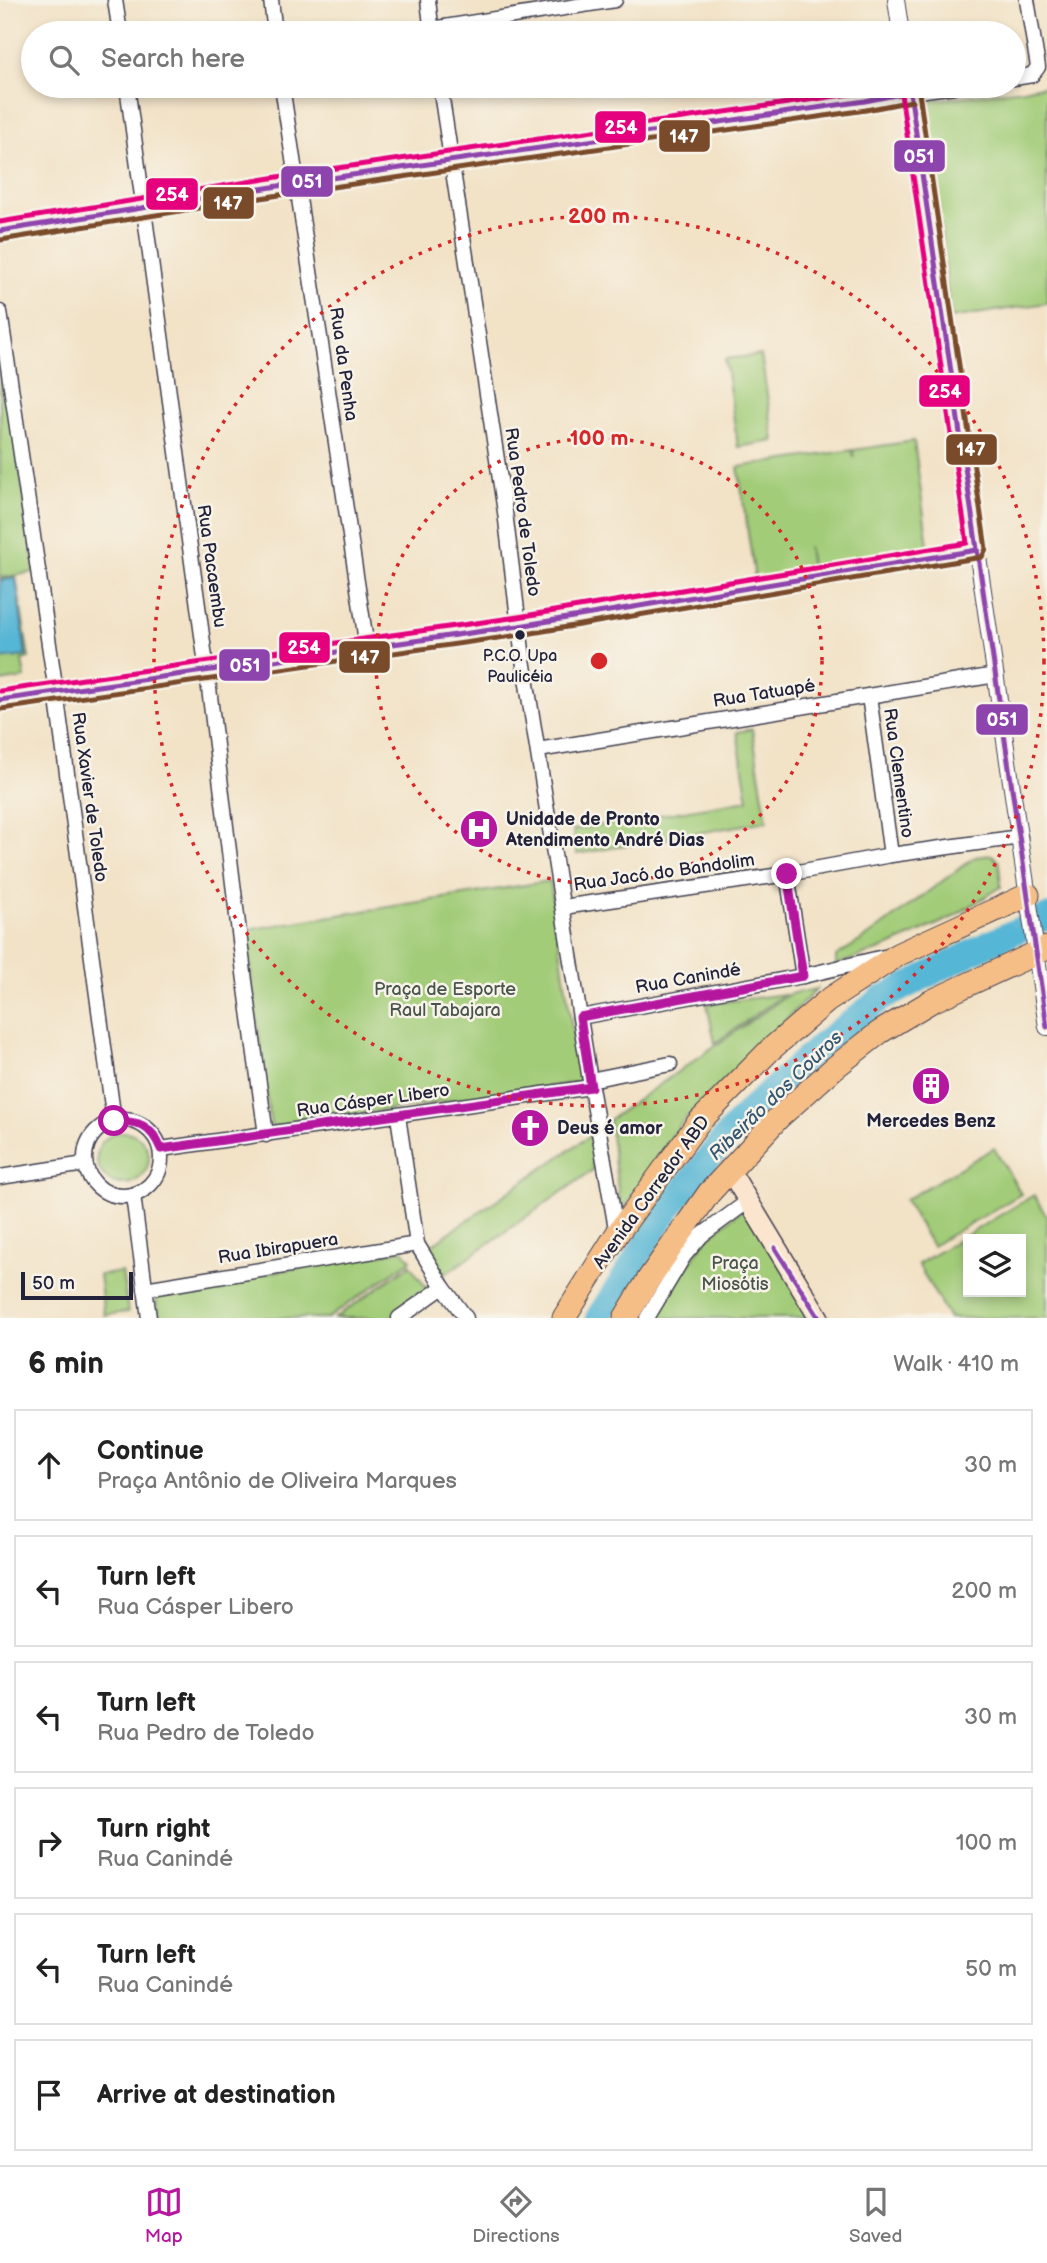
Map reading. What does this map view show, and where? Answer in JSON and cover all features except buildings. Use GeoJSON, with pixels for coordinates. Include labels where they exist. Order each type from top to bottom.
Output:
{"type":"FeatureCollection","features":[{"type":"Feature","properties":{"kind":"highway","name":"Avenida Corredor ABD"},"geometry":{"type":"LineString","coordinates":[[564,1318],[617,1234],[698,1123],[771,1049],[827,1001],[899,954],[1029,901]]}},
{"type":"Feature","properties":{"kind":"highway"},"geometry":{"type":"LineString","coordinates":[[625,1318],[688,1221],[729,1169],[778,1118],[834,1068],[880,1032],[930,1002],[1038,948]]}},
{"type":"Feature","properties":{"kind":"main road"},"geometry":{"type":"LineString","coordinates":[[729,1169],[819,1318]]}},
{"type":"Feature","properties":{"kind":"street"},"geometry":{"type":"LineString","coordinates":[[115,0],[118,21]]}},
{"type":"Feature","properties":{"kind":"street"},"geometry":{"type":"LineString","coordinates":[[271,0],[274,21]]}},
{"type":"Feature","properties":{"kind":"street"},"geometry":{"type":"LineString","coordinates":[[428,0],[431,21]]}},
{"type":"Feature","properties":{"kind":"street"},"geometry":{"type":"LineString","coordinates":[[488,21],[615,0]]}},
{"type":"Feature","properties":{"kind":"street"},"geometry":{"type":"LineString","coordinates":[[896,0],[899,21]]}},
{"type":"Feature","properties":{"kind":"street"},"geometry":{"type":"LineString","coordinates":[[1026,76],[1032,75],[1038,67],[1027,0]]}},
{"type":"Feature","properties":{"kind":"street","name":"Rua Pacaembu"},"geometry":{"type":"LineString","coordinates":[[129,98],[207,672],[266,1135]]}},
{"type":"Feature","properties":{"kind":"street","name":"Rua da Penha"},"geometry":{"type":"LineString","coordinates":[[284,98],[367,648]]}},
{"type":"Feature","properties":{"kind":"street","name":"Rua Pedro de Toledo"},"geometry":{"type":"LineString","coordinates":[[442,98],[538,750],[590,1084],[617,1234]]}},
{"type":"Feature","properties":{"kind":"street"},"geometry":{"type":"LineString","coordinates":[[0,232],[297,183],[876,98]]}},
{"type":"Feature","properties":{"kind":"street"},"geometry":{"type":"LineString","coordinates":[[910,98],[1038,948],[1047,1027]]}},
{"type":"Feature","properties":{"kind":"street","name":"Rua Xavier de Toledo"},"geometry":{"type":"LineString","coordinates":[[0,312],[56,692],[114,1121]]}},
{"type":"Feature","properties":{"kind":"street"},"geometry":{"type":"LineString","coordinates":[[0,700],[519,626],[977,550]]}},
{"type":"Feature","properties":{"kind":"street","name":"Rua Tatuapé"},"geometry":{"type":"LineString","coordinates":[[538,750],[996,675]]}},
{"type":"Feature","properties":{"kind":"street","name":"Rua Clementino"},"geometry":{"type":"LineString","coordinates":[[869,696],[891,855]]}},
{"type":"Feature","properties":{"kind":"street","name":"Rua Jacó do Bandolim"},"geometry":{"type":"LineString","coordinates":[[564,907],[1020,837]]}},
{"type":"Feature","properties":{"kind":"street"},"geometry":{"type":"LineString","coordinates":[[787,874],[803,976]]}},
{"type":"Feature","properties":{"kind":"street","name":"Rua Canindé"},"geometry":{"type":"LineString","coordinates":[[580,1017],[803,976],[899,954]]}},
{"type":"Feature","properties":{"kind":"street","name":"Rua Cásper Libero"},"geometry":{"type":"LineString","coordinates":[[161,1149],[398,1116],[590,1084],[670,1064]]}},
{"type":"Feature","properties":{"kind":"street"},"geometry":{"type":"LineString","coordinates":[[398,1116],[417,1244],[466,1318]]}},
{"type":"Feature","properties":{"kind":"street"},"geometry":{"type":"LineString","coordinates":[[114,1121],[132,1121],[145,1127],[156,1137],[161,1149],[160,1169],[150,1185],[133,1195],[115,1195],[101,1190],[90,1177],[85,1164],[87,1146],[92,1135],[101,1126],[114,1121]]}},
{"type":"Feature","properties":{"kind":"street"},"geometry":{"type":"LineString","coordinates":[[0,1177],[85,1164]]}},
{"type":"Feature","properties":{"kind":"street"},"geometry":{"type":"LineString","coordinates":[[133,1195],[149,1318]]}},
{"type":"Feature","properties":{"kind":"street"},"geometry":{"type":"LineString","coordinates":[[647,1318],[684,1256],[702,1235],[747,1202]]}},
{"type":"Feature","properties":{"kind":"street","name":"Rua Ibirapuera"},"geometry":{"type":"LineString","coordinates":[[145,1289],[417,1244]]}},
{"type":"Feature","properties":{"kind":"street"},"geometry":{"type":"LineString","coordinates":[[399,1318],[443,1287]]}},
{"type":"Feature","properties":{"kind":"green space"},"geometry":{"type":"Polygon","coordinates":[[[1047,86],[1047,303],[950,318],[928,101],[952,98],[1026,98],[1026,89],[1047,86]]]}},
{"type":"Feature","properties":{"kind":"green space"},"geometry":{"type":"Polygon","coordinates":[[[0,326],[35,572],[0,578],[0,326]]]}},
{"type":"Feature","properties":{"kind":"green space"},"geometry":{"type":"Polygon","coordinates":[[[761,355],[774,441],[738,447],[725,359],[761,355]]]}},
{"type":"Feature","properties":{"kind":"green space"},"geometry":{"type":"Polygon","coordinates":[[[914,441],[929,553],[812,571],[808,547],[811,570],[755,579],[738,467],[852,450],[854,457],[853,450],[914,441]]]}},
{"type":"Feature","properties":{"kind":"green space"},"geometry":{"type":"Polygon","coordinates":[[[16,577],[29,658],[22,660],[25,678],[0,682],[0,579],[16,577]]]}},
{"type":"Feature","properties":{"kind":"green space"},"geometry":{"type":"Polygon","coordinates":[[[752,729],[767,821],[577,854],[573,830],[748,800],[737,732],[752,729]]]}},
{"type":"Feature","properties":{"kind":"green space"},"geometry":{"type":"Polygon","coordinates":[[[992,855],[999,862],[1001,887],[951,918],[889,946],[836,965],[836,956],[871,934],[975,857],[992,855]]]}},
{"type":"Feature","properties":{"kind":"green space","name":"Praça de Esporte Raul Tabajara"},"geometry":{"type":"Polygon","coordinates":[[[550,881],[580,1082],[271,1127],[245,930],[550,881]]]}},
{"type":"Feature","properties":{"kind":"green space"},"geometry":{"type":"Polygon","coordinates":[[[817,989],[683,1121],[621,1212],[609,1120],[789,994],[817,989]]]}},
{"type":"Feature","properties":{"kind":"green space"},"geometry":{"type":"Polygon","coordinates":[[[785,994],[715,1043],[707,1004],[785,994]]]}},
{"type":"Feature","properties":{"kind":"green space"},"geometry":{"type":"Polygon","coordinates":[[[123,1132],[133,1134],[141,1140],[147,1148],[147,1168],[141,1176],[133,1182],[123,1184],[113,1182],[105,1176],[99,1168],[97,1158],[99,1148],[105,1140],[113,1134],[123,1132]]]}},
{"type":"Feature","properties":{"kind":"green space"},"geometry":{"type":"Polygon","coordinates":[[[591,1135],[593,1170],[445,1274],[427,1248],[591,1135]]]}},
{"type":"Feature","properties":{"kind":"green space"},"geometry":{"type":"Polygon","coordinates":[[[994,1148],[1021,1194],[932,1246],[905,1200],[994,1148]]]}},
{"type":"Feature","properties":{"kind":"green space"},"geometry":{"type":"Polygon","coordinates":[[[1034,1195],[1047,1217],[1047,1318],[949,1318],[918,1264],[963,1237],[963,1297],[1026,1297],[1026,1234],[968,1234],[1034,1195]]]}},
{"type":"Feature","properties":{"kind":"green space","name":"Praça Miosótis"},"geometry":{"type":"Polygon","coordinates":[[[746,1206],[814,1318],[653,1318],[706,1239],[746,1206]]]}},
{"type":"Feature","properties":{"kind":"green space"},"geometry":{"type":"Polygon","coordinates":[[[403,1250],[411,1260],[328,1318],[159,1318],[155,1292],[403,1250]]]}},
{"type":"Feature","properties":{"kind":"green space"},"geometry":{"type":"Polygon","coordinates":[[[410,1265],[429,1292],[393,1318],[335,1318],[410,1265]]]}},
{"type":"Feature","properties":{"kind":"green space"},"geometry":{"type":"Polygon","coordinates":[[[122,1272],[128,1312],[104,1315],[99,1275],[122,1272]]]}},
{"type":"Feature","properties":{"kind":"water"},"geometry":{"type":"Polygon","coordinates":[[[16,578],[26,656],[0,659],[0,581],[16,578]]]}},
{"type":"Feature","properties":{"kind":"waterway","name":"Ribeirão dos Couros"},"geometry":{"type":"LineString","coordinates":[[598,1318],[669,1208],[722,1141],[750,1110],[821,1045],[881,999],[1047,917]]}},
{"type":"Feature","properties":{"kind":"transit line","name":"254"},"geometry":{"type":"LineString","coordinates":[[0,222],[296,174],[822,98]]}},
{"type":"Feature","properties":{"kind":"transit line","name":"051"},"geometry":{"type":"LineString","coordinates":[[0,231],[297,183],[880,98]]}},
{"type":"Feature","properties":{"kind":"transit line","name":"254"},"geometry":{"type":"LineString","coordinates":[[0,691],[518,617],[967,543],[902,98]]}},
{"type":"Feature","properties":{"kind":"transit line","name":"051"},"geometry":{"type":"LineString","coordinates":[[911,98],[1047,1027]]}},
{"type":"Feature","properties":{"kind":"transit line","name":"147"},"geometry":{"type":"LineString","coordinates":[[1,709],[520,635],[982,557],[986,549],[920,98]]}},
{"type":"Feature","properties":{"kind":"transit line","name":"147"},"geometry":{"type":"LineString","coordinates":[[1,240],[298,192],[866,110],[912,101]]}},
{"type":"Feature","properties":{"kind":"transit line","name":"051"},"geometry":{"type":"LineString","coordinates":[[0,700],[519,626],[977,550]]}},
{"type":"Feature","properties":{"kind":"transit line","name":"051"},"geometry":{"type":"LineString","coordinates":[[775,1248],[819,1318]]}},
{"type":"Feature","properties":{"kind":"place","name":"P.C.O. Upa Paulicéia"},"geometry":{"type":"Point","coordinates":[520,635]}},
{"type":"Feature","properties":{"kind":"place","name":"Unidade de Pronto Atendimento André Dias"},"geometry":{"type":"Point","coordinates":[479,829]}},
{"type":"Feature","properties":{"kind":"place","name":"Mercedes Benz"},"geometry":{"type":"Point","coordinates":[931,1086]}},
{"type":"Feature","properties":{"kind":"place","name":"Deus é amor"},"geometry":{"type":"Point","coordinates":[530,1128]}},
{"type":"Feature","properties":{"kind":"route"},"geometry":{"type":"LineString","coordinates":[[114,1121],[132,1121],[145,1127],[156,1137],[161,1149],[591,1087],[580,1017],[803,976],[787,874]]}}]}
